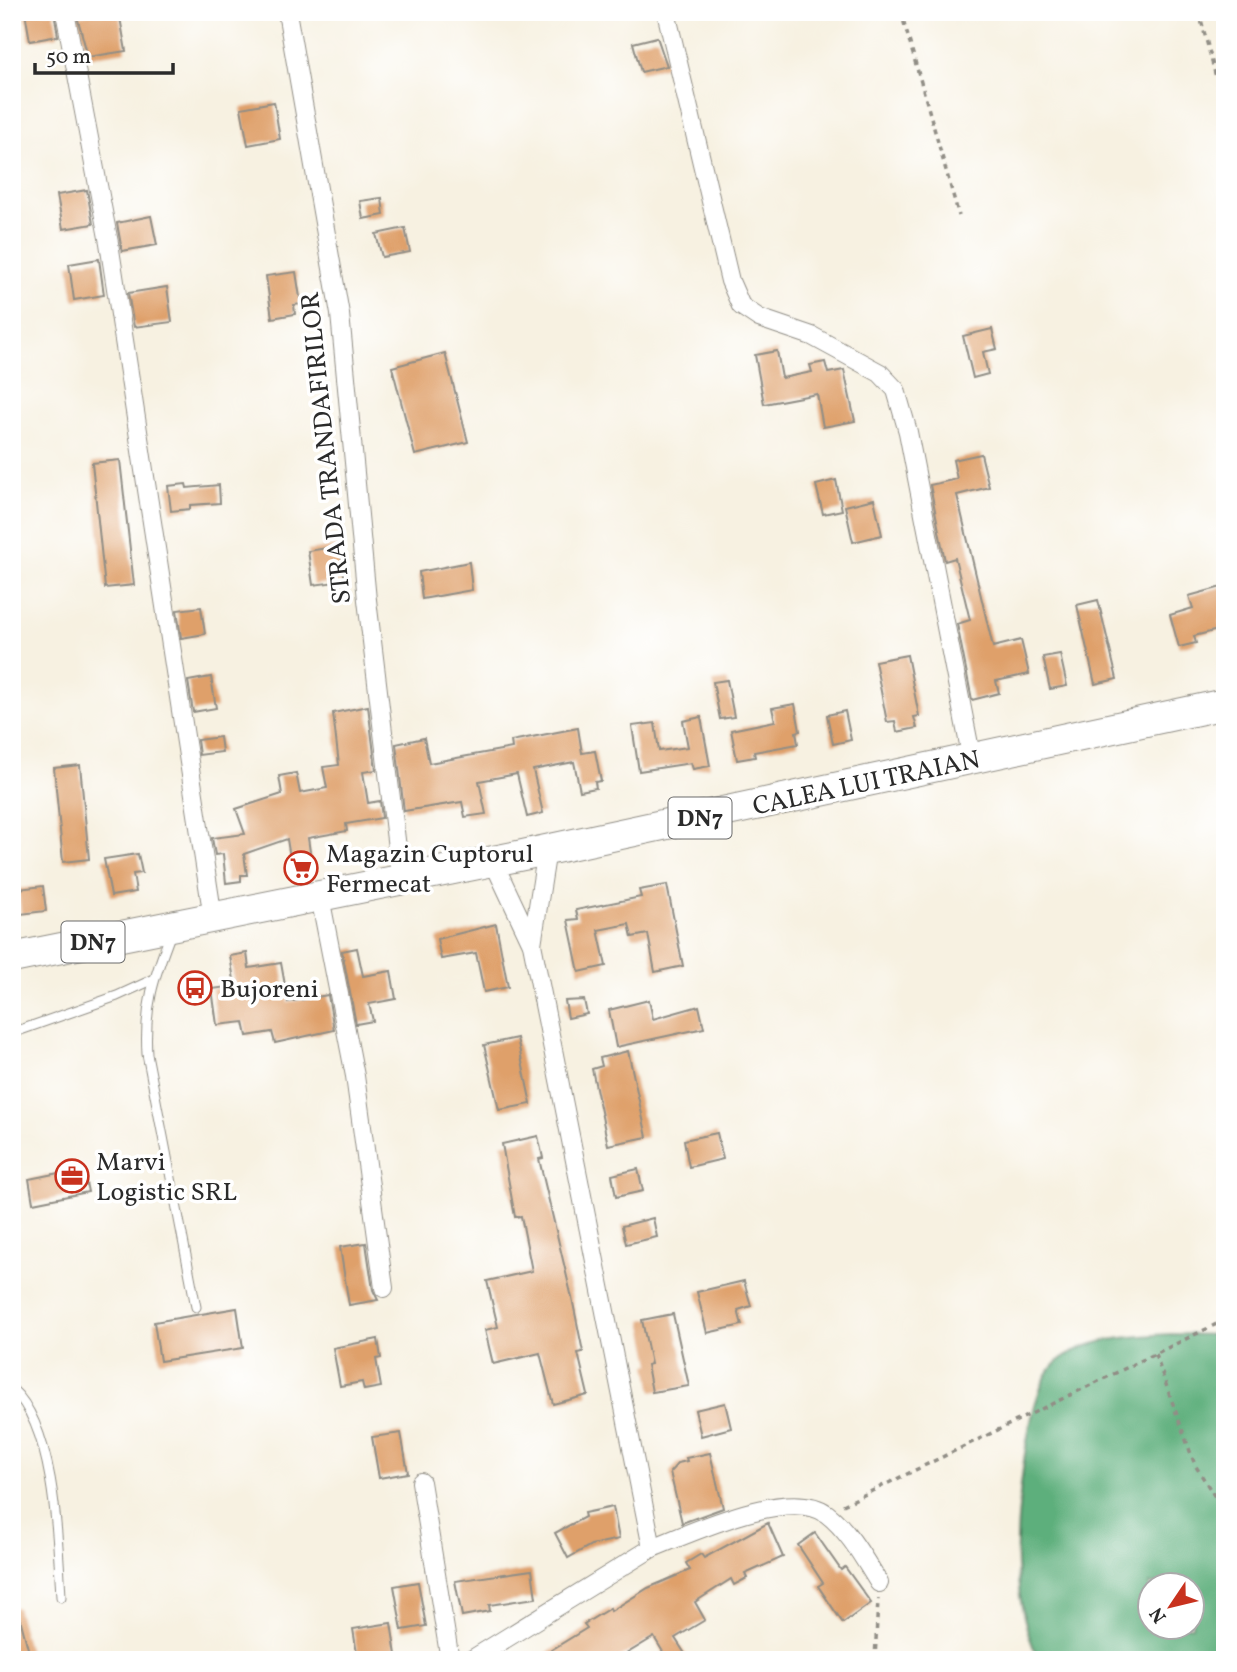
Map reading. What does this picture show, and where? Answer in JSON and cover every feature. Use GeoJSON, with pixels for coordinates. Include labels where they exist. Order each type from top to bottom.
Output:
{"type":"FeatureCollection","features":[{"type":"Feature","properties":{"kind":"highway","name":"CALEA LUI TRAIAN"},"geometry":{"type":"LineString","coordinates":[[12,958],[401,881],[1225,704]]}},
{"type":"Feature","properties":{"kind":"street"},"geometry":{"type":"LineString","coordinates":[[65,12],[108,243],[213,918]]}},
{"type":"Feature","properties":{"kind":"street","name":"STRADA TRANDAFIRILOR"},"geometry":{"type":"LineString","coordinates":[[287,12],[340,314],[366,600],[401,881]]}},
{"type":"Feature","properties":{"kind":"street"},"geometry":{"type":"LineString","coordinates":[[666,12],[730,281],[741,306],[759,318],[812,337],[864,362],[896,390],[908,432],[972,760]]}},
{"type":"Feature","properties":{"kind":"street"},"geometry":{"type":"LineString","coordinates":[[531,944],[548,850]]}},
{"type":"Feature","properties":{"kind":"street"},"geometry":{"type":"LineString","coordinates":[[493,861],[531,944],[652,1548]]}},
{"type":"Feature","properties":{"kind":"street"},"geometry":{"type":"LineString","coordinates":[[320,897],[355,1076],[384,1288]]}},
{"type":"Feature","properties":{"kind":"street"},"geometry":{"type":"LineString","coordinates":[[421,1482],[450,1660]]}},
{"type":"Feature","properties":{"kind":"street"},"geometry":{"type":"LineString","coordinates":[[471,1660],[652,1548],[740,1515],[774,1508],[803,1506],[826,1513],[847,1535],[879,1583]]}},
{"type":"Feature","properties":{"kind":"lane"},"geometry":{"type":"LineString","coordinates":[[174,926],[152,980],[147,1008],[147,1054],[196,1307]]}},
{"type":"Feature","properties":{"kind":"lane"},"geometry":{"type":"LineString","coordinates":[[12,1033],[117,996],[152,980]]}},
{"type":"Feature","properties":{"kind":"lane"},"geometry":{"type":"LineString","coordinates":[[12,1389],[22,1398],[47,1459],[59,1544],[61,1597]]}},
{"type":"Feature","properties":{"kind":"path"},"geometry":{"type":"LineString","coordinates":[[901,12],[959,216]]}},
{"type":"Feature","properties":{"kind":"path"},"geometry":{"type":"LineString","coordinates":[[1199,12],[1225,112]]}},
{"type":"Feature","properties":{"kind":"path"},"geometry":{"type":"LineString","coordinates":[[826,1513],[1225,1321]]}},
{"type":"Feature","properties":{"kind":"path"},"geometry":{"type":"LineString","coordinates":[[1154,1354],[1195,1465],[1225,1513]]}},
{"type":"Feature","properties":{"kind":"path"},"geometry":{"type":"LineString","coordinates":[[875,1660],[879,1583]]}},
{"type":"Feature","properties":{"kind":"green space"},"geometry":{"type":"Polygon","coordinates":[[[1170,1334],[1225,1335],[1225,1660],[1039,1660],[1026,1626],[1017,1567],[1018,1521],[1024,1458],[1037,1399],[1046,1377],[1057,1362],[1082,1348],[1126,1337],[1170,1334]]]}},
{"type":"Feature","properties":{"kind":"building"},"geometry":{"type":"Polygon","coordinates":[[[25,12],[54,12],[58,36],[30,41],[25,12]]]}},
{"type":"Feature","properties":{"kind":"building"},"geometry":{"type":"Polygon","coordinates":[[[119,12],[126,51],[88,57],[77,16],[119,12]]]}},
{"type":"Feature","properties":{"kind":"building"},"geometry":{"type":"Polygon","coordinates":[[[657,37],[667,66],[641,72],[633,43],[657,37]]]}},
{"type":"Feature","properties":{"kind":"building"},"geometry":{"type":"Polygon","coordinates":[[[274,102],[280,139],[248,145],[241,108],[274,102]]]}},
{"type":"Feature","properties":{"kind":"building"},"geometry":{"type":"Polygon","coordinates":[[[87,190],[93,224],[63,229],[57,195],[87,190]]]}},
{"type":"Feature","properties":{"kind":"building"},"geometry":{"type":"Polygon","coordinates":[[[382,198],[384,215],[363,219],[360,201],[382,198]]]}},
{"type":"Feature","properties":{"kind":"building"},"geometry":{"type":"Polygon","coordinates":[[[151,216],[157,245],[122,251],[117,223],[151,216]]]}},
{"type":"Feature","properties":{"kind":"building"},"geometry":{"type":"Polygon","coordinates":[[[405,228],[410,252],[382,257],[376,234],[405,228]]]}},
{"type":"Feature","properties":{"kind":"building"},"geometry":{"type":"Polygon","coordinates":[[[99,259],[104,295],[74,300],[69,264],[99,259]]]}},
{"type":"Feature","properties":{"kind":"building"},"geometry":{"type":"Polygon","coordinates":[[[296,272],[301,304],[294,305],[295,314],[272,318],[266,276],[296,272]]]}},
{"type":"Feature","properties":{"kind":"building"},"geometry":{"type":"Polygon","coordinates":[[[167,287],[172,322],[134,327],[128,293],[167,287]]]}},
{"type":"Feature","properties":{"kind":"building"},"geometry":{"type":"Polygon","coordinates":[[[992,329],[997,349],[983,352],[988,374],[973,378],[963,336],[992,329]]]}},
{"type":"Feature","properties":{"kind":"building"},"geometry":{"type":"Polygon","coordinates":[[[777,351],[782,378],[812,372],[810,365],[825,362],[828,373],[844,370],[855,421],[823,427],[817,394],[764,404],[755,355],[777,351]]]}},
{"type":"Feature","properties":{"kind":"building"},"geometry":{"type":"Polygon","coordinates":[[[445,353],[468,442],[415,455],[392,367],[445,353]]]}},
{"type":"Feature","properties":{"kind":"building"},"geometry":{"type":"Polygon","coordinates":[[[981,454],[989,487],[957,495],[993,647],[1021,640],[1029,674],[996,681],[999,693],[972,700],[957,624],[970,620],[955,558],[945,561],[930,485],[957,479],[953,460],[981,454]]]}},
{"type":"Feature","properties":{"kind":"building"},"geometry":{"type":"Polygon","coordinates":[[[120,460],[134,585],[105,588],[92,463],[120,460]]]}},
{"type":"Feature","properties":{"kind":"building"},"geometry":{"type":"Polygon","coordinates":[[[836,480],[842,510],[823,514],[816,485],[836,480]]]}},
{"type":"Feature","properties":{"kind":"building"},"geometry":{"type":"Polygon","coordinates":[[[186,484],[187,488],[219,485],[220,503],[190,505],[190,509],[171,511],[168,486],[186,484]]]}},
{"type":"Feature","properties":{"kind":"building"},"geometry":{"type":"Polygon","coordinates":[[[874,499],[882,535],[853,542],[845,506],[874,499]]]}},
{"type":"Feature","properties":{"kind":"building"},"geometry":{"type":"Polygon","coordinates":[[[340,546],[345,581],[313,585],[308,551],[340,546]]]}},
{"type":"Feature","properties":{"kind":"building"},"geometry":{"type":"Polygon","coordinates":[[[469,562],[472,590],[422,599],[419,572],[469,562]]]}},
{"type":"Feature","properties":{"kind":"building"},"geometry":{"type":"Polygon","coordinates":[[[1225,586],[1225,620],[1220,621],[1222,629],[1194,636],[1196,643],[1179,647],[1170,615],[1193,608],[1189,596],[1225,586]]]}},
{"type":"Feature","properties":{"kind":"building"},"geometry":{"type":"Polygon","coordinates":[[[1098,600],[1117,679],[1095,684],[1077,605],[1098,600]]]}},
{"type":"Feature","properties":{"kind":"building"},"geometry":{"type":"Polygon","coordinates":[[[201,607],[205,634],[181,638],[177,610],[201,607]]]}},
{"type":"Feature","properties":{"kind":"building"},"geometry":{"type":"Polygon","coordinates":[[[1060,654],[1067,686],[1050,689],[1043,657],[1060,654]]]}},
{"type":"Feature","properties":{"kind":"building"},"geometry":{"type":"Polygon","coordinates":[[[907,655],[919,716],[914,717],[917,728],[897,732],[895,721],[887,722],[875,661],[907,655]]]}},
{"type":"Feature","properties":{"kind":"building"},"geometry":{"type":"Polygon","coordinates":[[[211,677],[216,708],[193,712],[188,681],[211,677]]]}},
{"type":"Feature","properties":{"kind":"building"},"geometry":{"type":"Polygon","coordinates":[[[727,680],[734,717],[720,719],[713,682],[727,680]]]}},
{"type":"Feature","properties":{"kind":"building"},"geometry":{"type":"Polygon","coordinates":[[[795,704],[800,731],[796,732],[798,744],[754,752],[755,757],[737,760],[731,730],[775,721],[772,708],[795,704]]]}},
{"type":"Feature","properties":{"kind":"building"},"geometry":{"type":"Polygon","coordinates":[[[368,706],[376,770],[363,772],[368,803],[380,801],[382,818],[346,824],[347,831],[308,838],[313,873],[293,876],[287,839],[244,854],[247,875],[241,875],[241,881],[226,883],[223,854],[215,855],[212,838],[245,834],[236,809],[282,794],[279,776],[296,773],[300,793],[327,788],[323,767],[339,765],[333,713],[368,706]]]}},
{"type":"Feature","properties":{"kind":"building"},"geometry":{"type":"Polygon","coordinates":[[[845,711],[851,740],[833,744],[827,715],[845,711]]]}},
{"type":"Feature","properties":{"kind":"building"},"geometry":{"type":"Polygon","coordinates":[[[701,717],[710,766],[693,769],[691,763],[639,771],[632,726],[655,723],[659,751],[688,747],[683,721],[701,717]]]}},
{"type":"Feature","properties":{"kind":"building"},"geometry":{"type":"Polygon","coordinates":[[[578,728],[582,753],[595,751],[601,781],[595,782],[596,788],[580,791],[574,762],[533,770],[543,813],[527,817],[517,774],[479,781],[486,814],[465,817],[462,802],[404,811],[396,744],[424,738],[429,763],[512,748],[511,741],[578,728]]]}},
{"type":"Feature","properties":{"kind":"building"},"geometry":{"type":"Polygon","coordinates":[[[220,737],[222,752],[199,755],[197,740],[220,737]]]}},
{"type":"Feature","properties":{"kind":"building"},"geometry":{"type":"Polygon","coordinates":[[[80,765],[89,859],[63,862],[54,768],[80,765]]]}},
{"type":"Feature","properties":{"kind":"building"},"geometry":{"type":"Polygon","coordinates":[[[138,854],[142,873],[133,874],[136,892],[111,896],[104,859],[138,854]]]}},
{"type":"Feature","properties":{"kind":"building"},"geometry":{"type":"Polygon","coordinates":[[[667,885],[683,966],[655,972],[648,934],[632,937],[629,924],[598,930],[606,966],[579,972],[568,920],[578,919],[576,910],[641,897],[639,890],[667,885]]]}},
{"type":"Feature","properties":{"kind":"building"},"geometry":{"type":"Polygon","coordinates":[[[43,886],[46,911],[21,914],[18,889],[43,886]]]}},
{"type":"Feature","properties":{"kind":"building"},"geometry":{"type":"Polygon","coordinates":[[[496,924],[508,987],[484,992],[476,953],[441,959],[437,939],[496,924]]]}},
{"type":"Feature","properties":{"kind":"building"},"geometry":{"type":"Polygon","coordinates":[[[357,948],[363,976],[391,971],[396,999],[369,1004],[373,1021],[356,1024],[342,951],[357,948]]]}},
{"type":"Feature","properties":{"kind":"building"},"geometry":{"type":"Polygon","coordinates":[[[247,953],[249,968],[281,963],[288,1002],[328,995],[334,1030],[275,1043],[272,1032],[247,1036],[244,1022],[217,1025],[212,989],[235,986],[230,956],[247,953]]]}},
{"type":"Feature","properties":{"kind":"building"},"geometry":{"type":"Polygon","coordinates":[[[584,1000],[587,1014],[568,1018],[565,1001],[584,1000]]]}},
{"type":"Feature","properties":{"kind":"building"},"geometry":{"type":"Polygon","coordinates":[[[649,1000],[653,1019],[699,1006],[704,1028],[616,1047],[609,1010],[649,1000]]]}},
{"type":"Feature","properties":{"kind":"building"},"geometry":{"type":"Polygon","coordinates":[[[517,1038],[531,1104],[499,1110],[484,1045],[517,1038]]]}},
{"type":"Feature","properties":{"kind":"building"},"geometry":{"type":"Polygon","coordinates":[[[628,1051],[647,1137],[608,1145],[592,1069],[602,1066],[600,1058],[628,1051]]]}},
{"type":"Feature","properties":{"kind":"building"},"geometry":{"type":"Polygon","coordinates":[[[717,1133],[723,1159],[689,1167],[684,1140],[717,1133]]]}},
{"type":"Feature","properties":{"kind":"building"},"geometry":{"type":"Polygon","coordinates":[[[538,1136],[543,1158],[539,1159],[572,1298],[583,1352],[578,1353],[588,1395],[553,1404],[540,1353],[493,1364],[485,1330],[498,1327],[487,1281],[532,1271],[521,1216],[515,1217],[502,1144],[538,1136]]]}},
{"type":"Feature","properties":{"kind":"building"},"geometry":{"type":"Polygon","coordinates":[[[83,1168],[88,1192],[33,1203],[29,1179],[83,1168]]]}},
{"type":"Feature","properties":{"kind":"building"},"geometry":{"type":"Polygon","coordinates":[[[638,1169],[643,1191],[616,1197],[612,1175],[638,1169]]]}},
{"type":"Feature","properties":{"kind":"building"},"geometry":{"type":"Polygon","coordinates":[[[653,1218],[657,1237],[626,1244],[622,1226],[653,1218]]]}},
{"type":"Feature","properties":{"kind":"building"},"geometry":{"type":"Polygon","coordinates":[[[366,1243],[373,1290],[378,1300],[349,1305],[340,1247],[366,1243]]]}},
{"type":"Feature","properties":{"kind":"building"},"geometry":{"type":"Polygon","coordinates":[[[744,1281],[751,1306],[738,1310],[742,1325],[707,1333],[697,1292],[744,1281]]]}},
{"type":"Feature","properties":{"kind":"building"},"geometry":{"type":"Polygon","coordinates":[[[237,1308],[243,1348],[160,1361],[154,1322],[237,1308]]]}},
{"type":"Feature","properties":{"kind":"building"},"geometry":{"type":"Polygon","coordinates":[[[673,1314],[689,1386],[652,1392],[647,1365],[651,1364],[642,1320],[673,1314]]]}},
{"type":"Feature","properties":{"kind":"building"},"geometry":{"type":"Polygon","coordinates":[[[378,1339],[381,1358],[376,1359],[381,1387],[364,1390],[362,1382],[340,1386],[333,1348],[378,1339]]]}},
{"type":"Feature","properties":{"kind":"building"},"geometry":{"type":"Polygon","coordinates":[[[725,1403],[731,1428],[701,1436],[695,1410],[725,1403]]]}},
{"type":"Feature","properties":{"kind":"building"},"geometry":{"type":"Polygon","coordinates":[[[401,1433],[408,1473],[379,1478],[372,1437],[401,1433]]]}},
{"type":"Feature","properties":{"kind":"building"},"geometry":{"type":"Polygon","coordinates":[[[710,1453],[723,1508],[682,1523],[670,1472],[678,1463],[687,1461],[686,1458],[710,1453]]]}},
{"type":"Feature","properties":{"kind":"building"},"geometry":{"type":"Polygon","coordinates":[[[613,1507],[619,1539],[591,1545],[568,1558],[555,1533],[585,1517],[584,1513],[613,1507]]]}},
{"type":"Feature","properties":{"kind":"building"},"geometry":{"type":"Polygon","coordinates":[[[768,1523],[783,1557],[745,1574],[747,1578],[734,1585],[731,1579],[695,1602],[705,1620],[675,1638],[689,1660],[668,1660],[654,1637],[616,1660],[535,1660],[587,1628],[584,1624],[610,1608],[611,1611],[648,1588],[690,1570],[686,1563],[701,1554],[704,1558],[768,1523]]]}},
{"type":"Feature","properties":{"kind":"building"},"geometry":{"type":"Polygon","coordinates":[[[815,1533],[841,1570],[845,1567],[871,1603],[843,1623],[818,1586],[823,1583],[798,1545],[815,1533]]]}},
{"type":"Feature","properties":{"kind":"building"},"geometry":{"type":"Polygon","coordinates":[[[532,1570],[536,1598],[489,1605],[490,1611],[462,1616],[455,1581],[532,1570]]]}},
{"type":"Feature","properties":{"kind":"building"},"geometry":{"type":"Polygon","coordinates":[[[418,1582],[426,1626],[402,1630],[394,1586],[418,1582]]]}},
{"type":"Feature","properties":{"kind":"building"},"geometry":{"type":"Polygon","coordinates":[[[17,1607],[31,1660],[12,1660],[12,1608],[17,1607]]]}},
{"type":"Feature","properties":{"kind":"building"},"geometry":{"type":"Polygon","coordinates":[[[391,1623],[396,1655],[358,1660],[353,1629],[391,1623]]]}},
{"type":"Feature","properties":{"kind":"place","name":"Magazin Cuptorul Fermecat"},"geometry":{"type":"Point","coordinates":[301,868]}},
{"type":"Feature","properties":{"kind":"place","name":"Bujoreni"},"geometry":{"type":"Point","coordinates":[195,988]}},
{"type":"Feature","properties":{"kind":"place","name":"Marvi Logistic SRL"},"geometry":{"type":"Point","coordinates":[72,1176]}}]}
